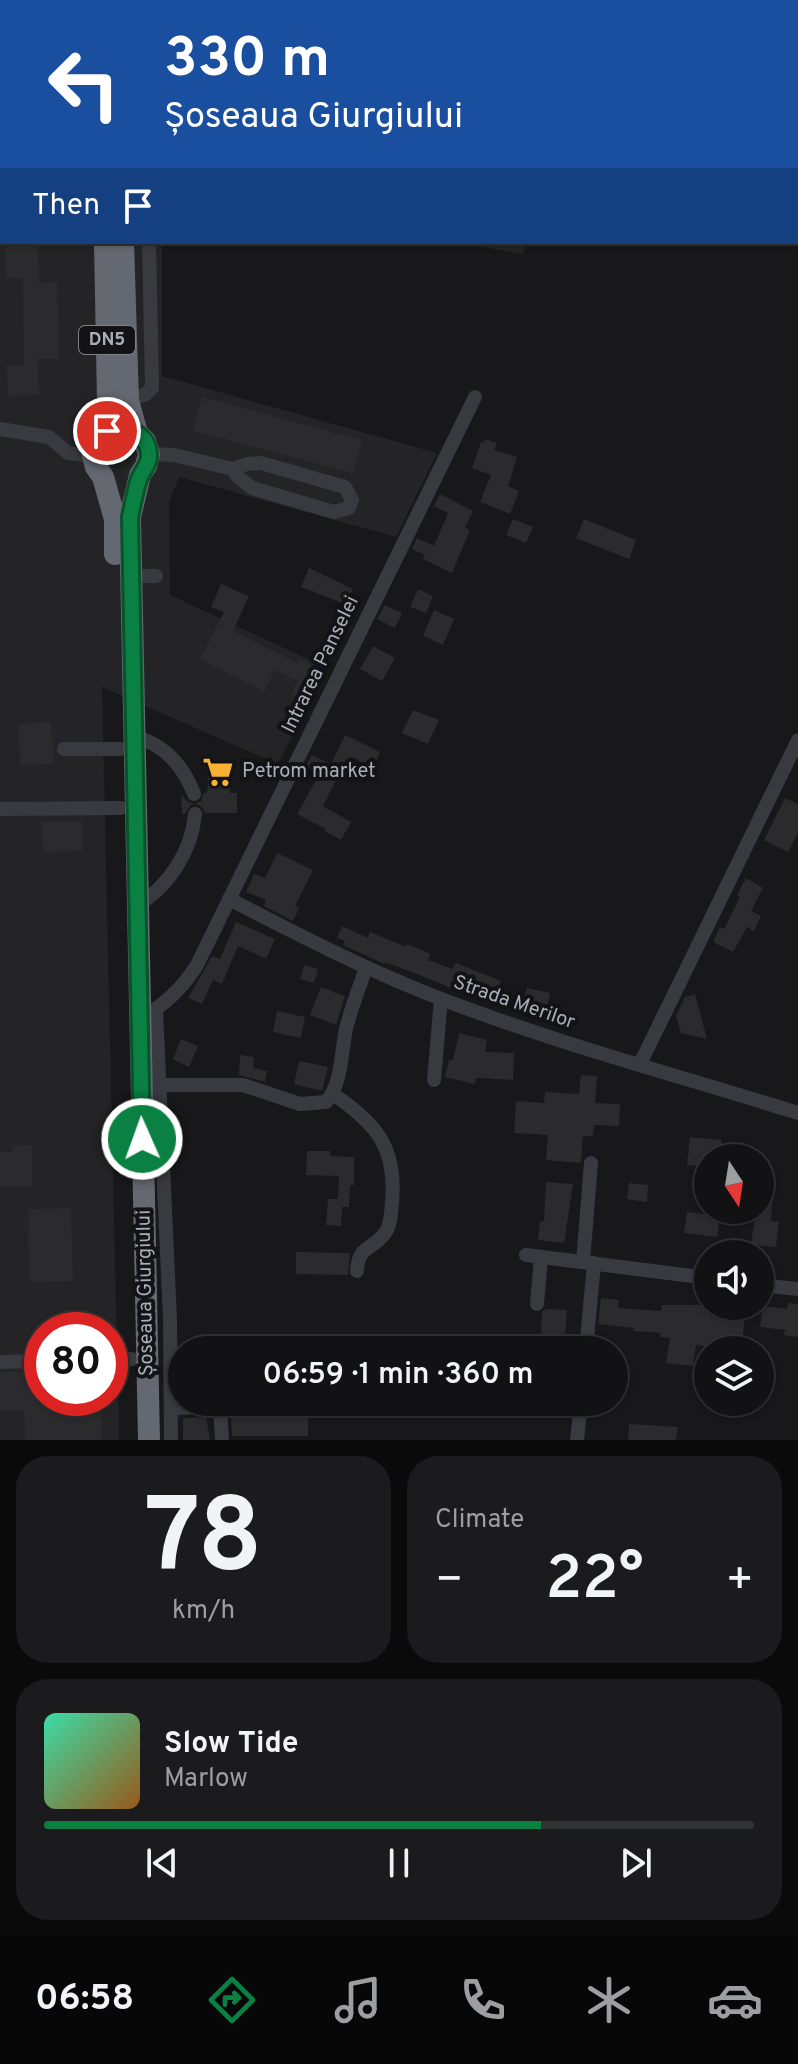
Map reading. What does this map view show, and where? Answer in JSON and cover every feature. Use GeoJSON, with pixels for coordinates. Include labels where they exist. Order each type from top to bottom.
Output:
{"type":"FeatureCollection","features":[{"type":"Feature","properties":{"kind":"highway","name":"DN5"},"geometry":{"type":"LineString","coordinates":[[97,446],[108,401],[105,244]]}},
{"type":"Feature","properties":{"kind":"highway","name":"DN5"},"geometry":{"type":"LineString","coordinates":[[123,244],[128,401],[137,433],[145,441],[149,454]]}},
{"type":"Feature","properties":{"kind":"highway"},"geometry":{"type":"LineString","coordinates":[[97,446],[115,429],[123,428],[137,433]]}},
{"type":"Feature","properties":{"kind":"highway","name":"Șoseaua Giurgiului"},"geometry":{"type":"LineString","coordinates":[[97,446],[96,467],[103,477],[115,519],[137,905],[148,1014],[149,1440]]}},
{"type":"Feature","properties":{"kind":"highway","name":"Șoseaua Giurgiului"},"geometry":{"type":"LineString","coordinates":[[121,1312],[121,808],[127,743],[130,517],[140,475],[149,454]]}},
{"type":"Feature","properties":{"kind":"highway"},"geometry":{"type":"LineString","coordinates":[[103,477],[126,483],[140,475]]}},
{"type":"Feature","properties":{"kind":"highway","name":"Șoseaua Giurgiului"},"geometry":{"type":"LineString","coordinates":[[128,1403],[134,1440]]}},
{"type":"Feature","properties":{"kind":"street"},"geometry":{"type":"LineString","coordinates":[[128,401],[146,394],[152,388],[149,244]]}},
{"type":"Feature","properties":{"kind":"street","name":"Intrarea Panselei"},"geometry":{"type":"LineString","coordinates":[[148,1014],[186,982],[475,397]]}},
{"type":"Feature","properties":{"kind":"street"},"geometry":{"type":"LineString","coordinates":[[0,429],[49,437],[68,453],[97,446]]}},
{"type":"Feature","properties":{"kind":"street"},"geometry":{"type":"LineString","coordinates":[[149,454],[174,455],[233,469],[261,463],[345,487],[352,500],[349,508],[334,512],[252,488],[233,469]]}},
{"type":"Feature","properties":{"kind":"street"},"geometry":{"type":"LineString","coordinates":[[130,576],[156,576]]}},
{"type":"Feature","properties":{"kind":"street"},"geometry":{"type":"LineString","coordinates":[[640,1064],[798,740]]}},
{"type":"Feature","properties":{"kind":"street"},"geometry":{"type":"LineString","coordinates":[[64,749],[127,743],[159,746],[184,770],[194,794]]}},
{"type":"Feature","properties":{"kind":"street"},"geometry":{"type":"LineString","coordinates":[[0,809],[121,808]]}},
{"type":"Feature","properties":{"kind":"street"},"geometry":{"type":"LineString","coordinates":[[137,905],[155,891],[188,851],[195,814]]}},
{"type":"Feature","properties":{"kind":"street","name":"Strada Merilor"},"geometry":{"type":"LineString","coordinates":[[229,899],[366,968],[441,999],[545,1036],[798,1113]]}},
{"type":"Feature","properties":{"kind":"street"},"geometry":{"type":"LineString","coordinates":[[159,1085],[243,1085],[300,1104],[326,1102],[333,1094],[346,1027],[366,968]]}},
{"type":"Feature","properties":{"kind":"street"},"geometry":{"type":"LineString","coordinates":[[434,1080],[441,999]]}},
{"type":"Feature","properties":{"kind":"street"},"geometry":{"type":"LineString","coordinates":[[148,1014],[159,1085],[170,1336]]}},
{"type":"Feature","properties":{"kind":"street"},"geometry":{"type":"LineString","coordinates":[[333,1094],[370,1126],[388,1149],[392,1161],[394,1179],[388,1229],[382,1238],[362,1251],[358,1257],[357,1271]]}},
{"type":"Feature","properties":{"kind":"street"},"geometry":{"type":"LineString","coordinates":[[586,1336],[591,1163]]}},
{"type":"Feature","properties":{"kind":"street"},"geometry":{"type":"LineString","coordinates":[[526,1255],[694,1276]]}},
{"type":"Feature","properties":{"kind":"street"},"geometry":{"type":"LineString","coordinates":[[537,1304],[541,1257]]}},
{"type":"Feature","properties":{"kind":"street"},"geometry":{"type":"LineString","coordinates":[[774,1286],[798,1289]]}},
{"type":"Feature","properties":{"kind":"street"},"geometry":{"type":"LineString","coordinates":[[0,1362],[24,1361]]}},
{"type":"Feature","properties":{"kind":"street"},"geometry":{"type":"LineString","coordinates":[[171,1416],[171,1440]]}},
{"type":"Feature","properties":{"kind":"street"},"geometry":{"type":"LineString","coordinates":[[221,1416],[222,1440]]}},
{"type":"Feature","properties":{"kind":"street"},"geometry":{"type":"LineString","coordinates":[[577,1440],[580,1416]]}},
{"type":"Feature","properties":{"kind":"shaded area"},"geometry":{"type":"Polygon","coordinates":[[[0,244],[162,244],[162,376],[437,453],[396,537],[179,477],[169,502],[170,595],[327,668],[278,764],[102,687],[116,1312],[24,1312],[24,1416],[118,1416],[119,1440],[0,1440],[0,244]]]}},
{"type":"Feature","properties":{"kind":"shaded area"},"geometry":{"type":"Polygon","coordinates":[[[466,244],[528,244],[522,254],[466,244]]]}},
{"type":"Feature","properties":{"kind":"shaded area"},"geometry":{"type":"Polygon","coordinates":[[[120,440],[130,444],[134,454],[130,464],[120,468],[110,464],[106,454],[110,444],[120,440]]]}},
{"type":"Feature","properties":{"kind":"building"},"geometry":{"type":"Polygon","coordinates":[[[6,244],[38,244],[39,283],[57,282],[59,359],[38,359],[39,395],[8,396],[7,365],[24,365],[23,278],[6,278],[6,244]]]}},
{"type":"Feature","properties":{"kind":"building"},"geometry":{"type":"Polygon","coordinates":[[[202,397],[362,440],[353,473],[193,431],[202,397]]]}},
{"type":"Feature","properties":{"kind":"building"},"geometry":{"type":"Polygon","coordinates":[[[485,439],[497,443],[494,450],[517,457],[508,486],[519,491],[510,514],[480,502],[491,475],[472,468],[481,442],[485,439]]]}},
{"type":"Feature","properties":{"kind":"building"},"geometry":{"type":"Polygon","coordinates":[[[440,494],[473,511],[465,527],[470,530],[452,573],[423,559],[425,555],[412,549],[417,538],[434,546],[448,513],[434,506],[440,494]]]}},
{"type":"Feature","properties":{"kind":"building"},"geometry":{"type":"Polygon","coordinates":[[[513,519],[533,527],[526,543],[506,535],[513,519]]]}},
{"type":"Feature","properties":{"kind":"building"},"geometry":{"type":"Polygon","coordinates":[[[584,519],[636,540],[629,559],[576,538],[584,519]]]}},
{"type":"Feature","properties":{"kind":"building"},"geometry":{"type":"Polygon","coordinates":[[[309,568],[353,589],[345,604],[301,587],[309,568]]]}},
{"type":"Feature","properties":{"kind":"building"},"geometry":{"type":"Polygon","coordinates":[[[221,584],[249,596],[233,631],[297,663],[299,659],[320,670],[304,702],[291,695],[298,681],[275,670],[264,691],[200,659],[224,612],[211,607],[221,584]]]}},
{"type":"Feature","properties":{"kind":"building"},"geometry":{"type":"Polygon","coordinates":[[[418,589],[433,596],[426,613],[410,607],[418,589]]]}},
{"type":"Feature","properties":{"kind":"building"},"geometry":{"type":"Polygon","coordinates":[[[385,605],[402,613],[395,628],[377,619],[385,605]]]}},
{"type":"Feature","properties":{"kind":"building"},"geometry":{"type":"Polygon","coordinates":[[[434,610],[454,619],[443,645],[423,636],[434,610]]]}},
{"type":"Feature","properties":{"kind":"building"},"geometry":{"type":"Polygon","coordinates":[[[373,646],[395,658],[382,681],[360,669],[373,646]]]}},
{"type":"Feature","properties":{"kind":"building"},"geometry":{"type":"Polygon","coordinates":[[[413,710],[439,720],[428,744],[402,733],[413,710]]]}},
{"type":"Feature","properties":{"kind":"building"},"geometry":{"type":"Polygon","coordinates":[[[51,722],[54,764],[21,765],[18,724],[51,722]]]}},
{"type":"Feature","properties":{"kind":"building"},"geometry":{"type":"Polygon","coordinates":[[[345,735],[380,752],[373,768],[352,757],[340,782],[336,780],[323,806],[351,822],[341,840],[297,814],[320,773],[305,767],[312,755],[331,764],[345,735]]]}},
{"type":"Feature","properties":{"kind":"building"},"geometry":{"type":"Polygon","coordinates":[[[229,762],[230,793],[237,793],[237,813],[205,813],[196,804],[182,814],[181,794],[194,804],[201,801],[207,793],[210,763],[229,762]]]}},
{"type":"Feature","properties":{"kind":"building"},"geometry":{"type":"Polygon","coordinates":[[[785,798],[798,804],[798,832],[788,852],[764,840],[785,798]]]}},
{"type":"Feature","properties":{"kind":"building"},"geometry":{"type":"Polygon","coordinates":[[[82,821],[82,851],[43,852],[42,822],[82,821]]]}},
{"type":"Feature","properties":{"kind":"building"},"geometry":{"type":"Polygon","coordinates":[[[277,853],[313,870],[295,906],[299,908],[293,921],[264,906],[266,900],[246,892],[254,874],[265,878],[277,853]]]}},
{"type":"Feature","properties":{"kind":"building"},"geometry":{"type":"Polygon","coordinates":[[[746,878],[763,888],[751,911],[761,916],[754,931],[747,927],[733,952],[713,942],[720,927],[724,929],[746,878]]]}},
{"type":"Feature","properties":{"kind":"building"},"geometry":{"type":"Polygon","coordinates":[[[236,922],[275,939],[266,959],[238,946],[222,984],[213,980],[202,1004],[188,998],[212,956],[220,959],[236,922]]]}},
{"type":"Feature","properties":{"kind":"building"},"geometry":{"type":"Polygon","coordinates":[[[342,926],[368,938],[370,932],[406,947],[407,944],[431,954],[428,960],[452,969],[456,963],[501,981],[492,1005],[343,945],[345,941],[337,938],[342,926]]]}},
{"type":"Feature","properties":{"kind":"building"},"geometry":{"type":"Polygon","coordinates":[[[304,965],[318,969],[314,983],[300,979],[304,965]]]}},
{"type":"Feature","properties":{"kind":"building"},"geometry":{"type":"Polygon","coordinates":[[[321,987],[345,996],[336,1025],[310,1015],[321,987]]]}},
{"type":"Feature","properties":{"kind":"building"},"geometry":{"type":"Polygon","coordinates":[[[527,988],[550,993],[547,1008],[523,1003],[527,988]]]}},
{"type":"Feature","properties":{"kind":"building"},"geometry":{"type":"Polygon","coordinates":[[[695,994],[707,1039],[681,1033],[676,1016],[685,997],[695,994]]]}},
{"type":"Feature","properties":{"kind":"building"},"geometry":{"type":"Polygon","coordinates":[[[277,1011],[305,1017],[301,1038],[273,1032],[277,1011]]]}},
{"type":"Feature","properties":{"kind":"building"},"geometry":{"type":"Polygon","coordinates":[[[459,1033],[487,1040],[485,1052],[514,1053],[513,1080],[476,1078],[475,1084],[445,1077],[449,1060],[453,1060],[459,1033]]]}},
{"type":"Feature","properties":{"kind":"building"},"geometry":{"type":"Polygon","coordinates":[[[181,1039],[198,1046],[189,1067],[173,1059],[181,1039]]]}},
{"type":"Feature","properties":{"kind":"building"},"geometry":{"type":"Polygon","coordinates":[[[240,1055],[254,1057],[253,1068],[267,1071],[265,1082],[239,1075],[240,1055]]]}},
{"type":"Feature","properties":{"kind":"building"},"geometry":{"type":"Polygon","coordinates":[[[299,1061],[328,1067],[322,1091],[294,1084],[299,1061]]]}},
{"type":"Feature","properties":{"kind":"building"},"geometry":{"type":"Polygon","coordinates":[[[581,1075],[597,1076],[595,1103],[620,1104],[619,1126],[594,1125],[593,1136],[583,1136],[581,1163],[546,1160],[548,1135],[514,1133],[516,1101],[544,1103],[545,1092],[579,1094],[581,1075]]]}},
{"type":"Feature","properties":{"kind":"building"},"geometry":{"type":"Polygon","coordinates":[[[690,1137],[722,1140],[722,1144],[694,1144],[694,1166],[687,1165],[690,1137]]]}},
{"type":"Feature","properties":{"kind":"building"},"geometry":{"type":"Polygon","coordinates":[[[32,1145],[32,1186],[0,1187],[0,1152],[13,1152],[12,1146],[32,1145]]]}},
{"type":"Feature","properties":{"kind":"building"},"geometry":{"type":"Polygon","coordinates":[[[307,1151],[330,1151],[330,1156],[354,1157],[354,1185],[350,1185],[349,1207],[342,1207],[341,1226],[326,1225],[328,1199],[338,1199],[339,1176],[306,1175],[307,1151]]]}},
{"type":"Feature","properties":{"kind":"building"},"geometry":{"type":"Polygon","coordinates":[[[546,1182],[573,1184],[564,1243],[538,1240],[540,1221],[544,1221],[546,1182]]]}},
{"type":"Feature","properties":{"kind":"building"},"geometry":{"type":"Polygon","coordinates":[[[629,1183],[648,1185],[647,1202],[627,1199],[629,1183]]]}},
{"type":"Feature","properties":{"kind":"building"},"geometry":{"type":"Polygon","coordinates":[[[71,1208],[73,1281],[29,1282],[28,1209],[71,1208]]]}},
{"type":"Feature","properties":{"kind":"building"},"geometry":{"type":"Polygon","coordinates":[[[687,1212],[694,1213],[694,1224],[719,1224],[717,1237],[684,1233],[687,1212]]]}},
{"type":"Feature","properties":{"kind":"building"},"geometry":{"type":"Polygon","coordinates":[[[779,1222],[776,1247],[774,1240],[752,1240],[754,1224],[779,1222]]]}},
{"type":"Feature","properties":{"kind":"building"},"geometry":{"type":"Polygon","coordinates":[[[296,1252],[350,1253],[348,1275],[296,1274],[296,1252]]]}},
{"type":"Feature","properties":{"kind":"building"},"geometry":{"type":"Polygon","coordinates":[[[601,1298],[619,1300],[618,1308],[661,1311],[662,1305],[694,1305],[694,1320],[745,1320],[743,1336],[694,1336],[693,1366],[666,1363],[670,1338],[660,1337],[661,1333],[598,1324],[601,1298]]]}},
{"type":"Feature","properties":{"kind":"building"},"geometry":{"type":"Polygon","coordinates":[[[788,1303],[798,1304],[798,1337],[784,1335],[785,1330],[760,1327],[761,1320],[774,1320],[774,1307],[787,1309],[788,1303]]]}},
{"type":"Feature","properties":{"kind":"building"},"geometry":{"type":"Polygon","coordinates":[[[546,1309],[567,1310],[565,1336],[541,1334],[542,1312],[546,1309]]]}},
{"type":"Feature","properties":{"kind":"building"},"geometry":{"type":"Polygon","coordinates":[[[24,1371],[24,1410],[0,1410],[0,1372],[24,1371]]]}},
{"type":"Feature","properties":{"kind":"building"},"geometry":{"type":"Polygon","coordinates":[[[24,1416],[101,1416],[101,1440],[25,1440],[24,1416]]]}},
{"type":"Feature","properties":{"kind":"building"},"geometry":{"type":"Polygon","coordinates":[[[308,1416],[308,1436],[232,1436],[231,1417],[308,1416]]]}},
{"type":"Feature","properties":{"kind":"building"},"geometry":{"type":"Polygon","coordinates":[[[206,1417],[210,1440],[183,1440],[183,1418],[206,1417]]]}},
{"type":"Feature","properties":{"kind":"building"},"geometry":{"type":"Polygon","coordinates":[[[629,1424],[678,1427],[676,1440],[628,1440],[629,1424]]]}},
{"type":"Feature","properties":{"kind":"place","name":"Petrom market"},"geometry":{"type":"Point","coordinates":[218,772]}},
{"type":"Feature","properties":{"kind":"route"},"geometry":{"type":"LineString","coordinates":[[107,431],[123,428],[137,433],[145,441],[149,454],[140,475],[130,517],[142,1139]]}}]}
